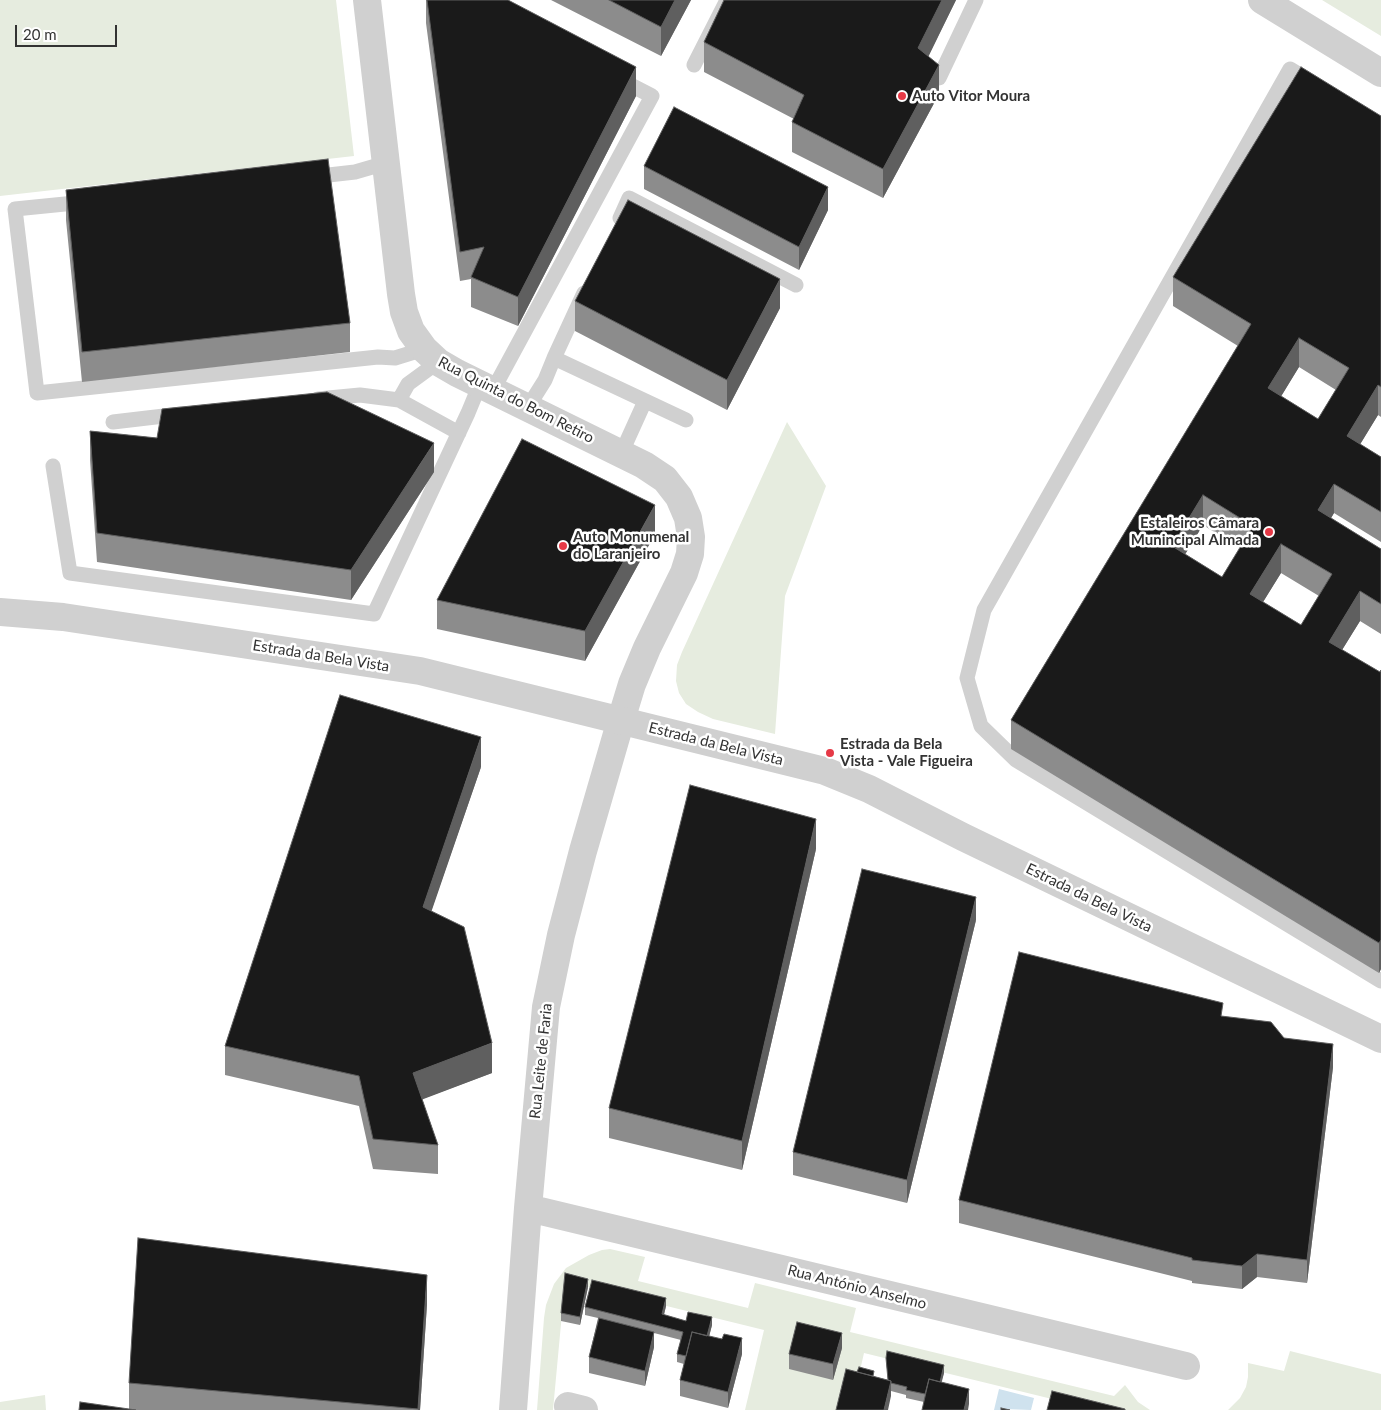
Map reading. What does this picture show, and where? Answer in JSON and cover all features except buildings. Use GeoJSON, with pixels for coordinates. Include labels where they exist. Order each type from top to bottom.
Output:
{"type":"FeatureCollection","features":[{"type":"Feature","properties":{"kind":"street","name":"Rua Quinta do Bom Retiro"},"geometry":{"type":"LineString","coordinates":[[367,0],[404,312],[411,331],[431,355],[487,387],[644,465],[665,479],[679,497],[688,518],[691,537],[690,554],[684,573],[647,648],[632,684],[621,720]]}},
{"type":"Feature","properties":{"kind":"street"},"geometry":{"type":"LineString","coordinates":[[1262,0],[1381,73]]}},
{"type":"Feature","properties":{"kind":"street","name":"Estrada da Bela Vista"},"geometry":{"type":"LineString","coordinates":[[0,612],[62,617],[420,671],[825,771],[869,789],[964,837],[1381,1038]]}},
{"type":"Feature","properties":{"kind":"street","name":"Rua Leite de Faria"},"geometry":{"type":"LineString","coordinates":[[513,1410],[528,1208],[546,1007],[561,935],[583,850],[621,720]]}},
{"type":"Feature","properties":{"kind":"street","name":"Rua António Anselmo"},"geometry":{"type":"LineString","coordinates":[[528,1208],[1186,1366]]}},
{"type":"Feature","properties":{"kind":"lane"},"geometry":{"type":"LineString","coordinates":[[694,65],[727,0]]}},
{"type":"Feature","properties":{"kind":"lane"},"geometry":{"type":"LineString","coordinates":[[938,78],[976,0]]}},
{"type":"Feature","properties":{"kind":"lane"},"geometry":{"type":"LineString","coordinates":[[1323,89],[1290,69],[984,610],[968,678],[981,726],[1016,760],[1381,981]]}},
{"type":"Feature","properties":{"kind":"lane"},"geometry":{"type":"LineString","coordinates":[[53,466],[70,572],[374,614],[458,433],[487,387],[652,96],[610,74]]}},
{"type":"Feature","properties":{"kind":"lane"},"geometry":{"type":"LineString","coordinates":[[297,178],[355,172],[386,163]]}},
{"type":"Feature","properties":{"kind":"lane"},"geometry":{"type":"LineString","coordinates":[[613,232],[629,198],[796,285]]}},
{"type":"Feature","properties":{"kind":"lane"},"geometry":{"type":"LineString","coordinates":[[102,200],[15,209],[37,393],[378,357],[395,358],[431,355]]}},
{"type":"Feature","properties":{"kind":"lane"},"geometry":{"type":"LineString","coordinates":[[528,407],[546,380],[588,284]]}},
{"type":"Feature","properties":{"kind":"lane"},"geometry":{"type":"LineString","coordinates":[[399,400],[408,384],[431,355]]}},
{"type":"Feature","properties":{"kind":"lane"},"geometry":{"type":"LineString","coordinates":[[554,358],[686,420]]}},
{"type":"Feature","properties":{"kind":"lane"},"geometry":{"type":"LineString","coordinates":[[301,401],[360,395],[399,400],[458,433]]}},
{"type":"Feature","properties":{"kind":"lane"},"geometry":{"type":"LineString","coordinates":[[622,454],[645,401]]}},
{"type":"Feature","properties":{"kind":"lane"},"geometry":{"type":"LineString","coordinates":[[113,422],[192,413]]}},
{"type":"Feature","properties":{"kind":"shaded area"},"geometry":{"type":"Polygon","coordinates":[[[0,0],[336,0],[354,156],[0,196],[0,0]]]}},
{"type":"Feature","properties":{"kind":"shaded area"},"geometry":{"type":"Polygon","coordinates":[[[1322,0],[1381,0],[1381,36],[1322,0]]]}},
{"type":"Feature","properties":{"kind":"shaded area"},"geometry":{"type":"Polygon","coordinates":[[[787,422],[826,486],[785,596],[775,734],[713,719],[698,712],[686,704],[679,693],[676,681],[677,665],[682,652],[787,422]]]}},
{"type":"Feature","properties":{"kind":"shaded area"},"geometry":{"type":"Polygon","coordinates":[[[610,1249],[645,1257],[638,1281],[748,1308],[755,1283],[856,1308],[850,1332],[1114,1396],[1125,1385],[1138,1402],[1150,1410],[1097,1410],[864,1353],[859,1375],[837,1410],[745,1410],[764,1330],[565,1281],[553,1410],[537,1410],[544,1318],[546,1305],[554,1284],[566,1268],[589,1255],[610,1249]]]}},
{"type":"Feature","properties":{"kind":"shaded area"},"geometry":{"type":"Polygon","coordinates":[[[1290,1351],[1381,1374],[1381,1410],[1228,1410],[1240,1398],[1246,1387],[1248,1363],[1284,1371],[1290,1351]]]}},
{"type":"Feature","properties":{"kind":"shaded area"},"geometry":{"type":"Polygon","coordinates":[[[45,1395],[46,1410],[0,1410],[0,1402],[45,1395]]]}},
{"type":"Feature","properties":{"kind":"water"},"geometry":{"type":"Polygon","coordinates":[[[999,1389],[1034,1398],[1031,1410],[994,1410],[999,1389]]]}},
{"type":"Feature","properties":{"kind":"place","name":"Auto Vitor Moura"},"geometry":{"type":"Point","coordinates":[902,96]}},
{"type":"Feature","properties":{"kind":"place","name":"Estaleiros Câmara Munincipal Almada"},"geometry":{"type":"Point","coordinates":[1269,532]}},
{"type":"Feature","properties":{"kind":"place","name":"Auto Monumenal do Laranjeiro"},"geometry":{"type":"Point","coordinates":[563,546]}},
{"type":"Feature","properties":{"kind":"place","name":"Estrada da Bela Vista - Vale Figueira"},"geometry":{"type":"Point","coordinates":[830,753]}}]}
